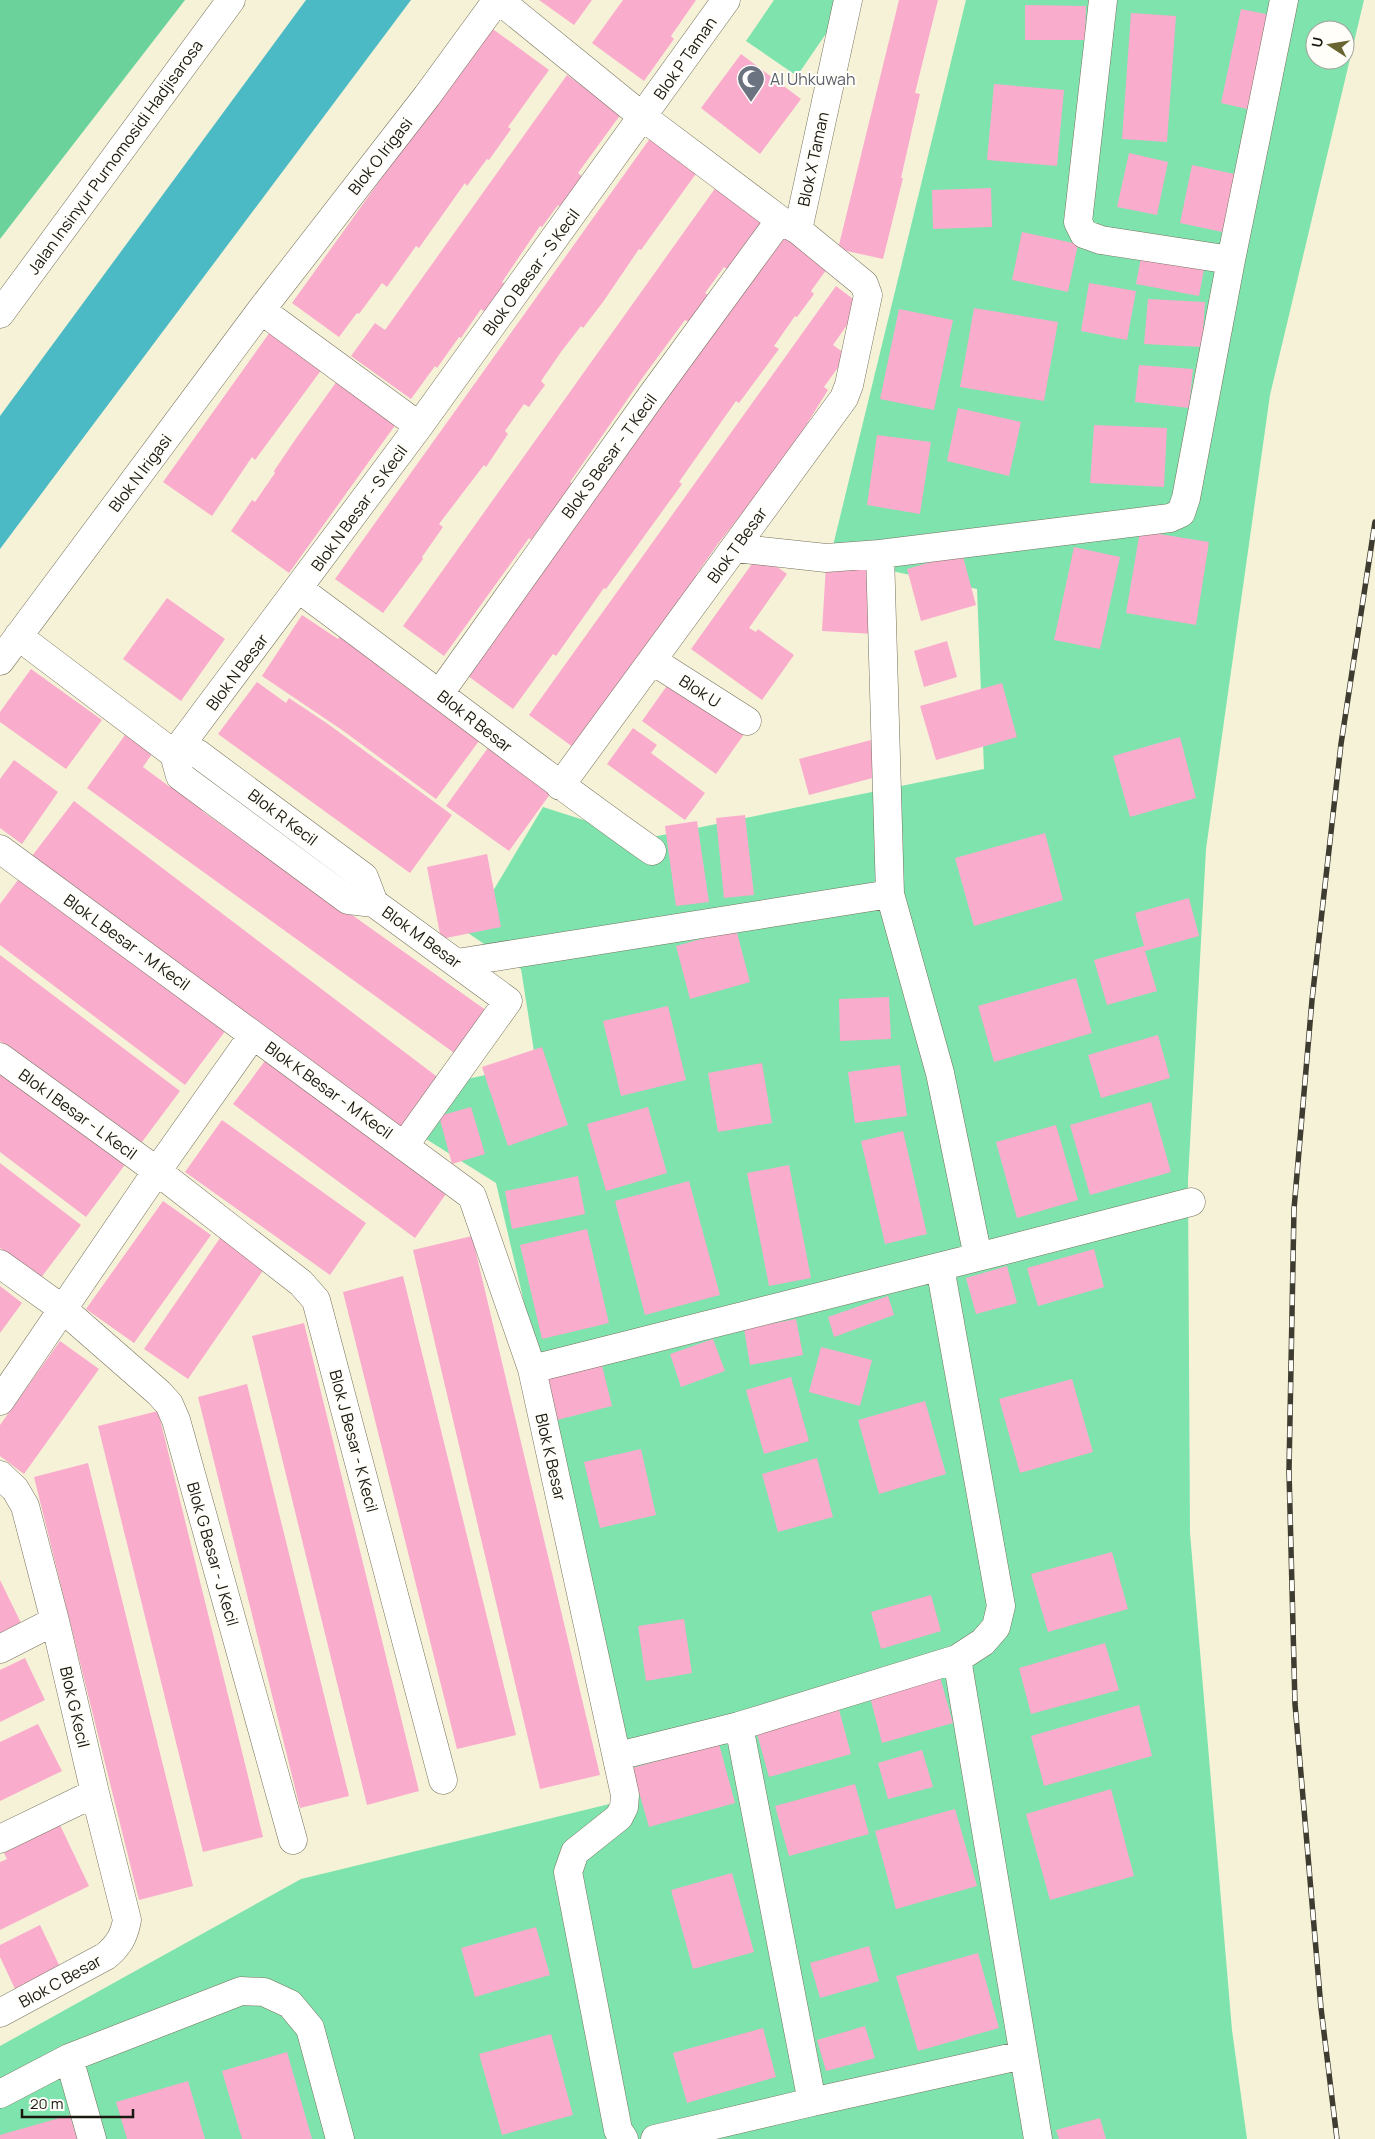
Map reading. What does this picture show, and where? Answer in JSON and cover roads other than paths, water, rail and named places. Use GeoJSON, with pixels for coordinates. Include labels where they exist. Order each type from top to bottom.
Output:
{"type":"FeatureCollection","features":[{"type":"Feature","properties":{"kind":"street","name":"Jalan Insinyur Purnomosidi Hadjisarosa"},"geometry":{"type":"LineString","coordinates":[[0,314],[231,0]]}},
{"type":"Feature","properties":{"kind":"street"},"geometry":{"type":"LineString","coordinates":[[498,0],[643,117],[789,225]]}},
{"type":"Feature","properties":{"kind":"street","name":"Blok O Irigasi"},"geometry":{"type":"LineString","coordinates":[[261,310],[427,96],[498,0]]}},
{"type":"Feature","properties":{"kind":"street","name":"Blok P Taman"},"geometry":{"type":"LineString","coordinates":[[643,117],[726,0]]}},
{"type":"Feature","properties":{"kind":"street","name":"Blok X Taman"},"geometry":{"type":"LineString","coordinates":[[789,225],[848,0]]}},
{"type":"Feature","properties":{"kind":"street"},"geometry":{"type":"LineString","coordinates":[[1103,0],[1078,222],[1084,234],[1101,240],[1231,260]]}},
{"type":"Feature","properties":{"kind":"street"},"geometry":{"type":"LineString","coordinates":[[735,548],[826,558],[880,554],[1170,518],[1181,513],[1186,498],[1231,260],[1284,0]]}},
{"type":"Feature","properties":{"kind":"street","name":"Blok O Besar - S Kecil"},"geometry":{"type":"LineString","coordinates":[[419,426],[643,117]]}},
{"type":"Feature","properties":{"kind":"street","name":"Blok T Besar"},"geometry":{"type":"LineString","coordinates":[[560,786],[844,398],[849,384],[868,295],[864,284],[789,225]]}},
{"type":"Feature","properties":{"kind":"street","name":"Blok S Besar - T Kecil"},"geometry":{"type":"LineString","coordinates":[[440,693],[652,395],[789,225]]}},
{"type":"Feature","properties":{"kind":"street"},"geometry":{"type":"LineString","coordinates":[[261,310],[419,426]]}},
{"type":"Feature","properties":{"kind":"street","name":"Blok N Irigasi"},"geometry":{"type":"LineString","coordinates":[[0,661],[261,310]]}},
{"type":"Feature","properties":{"kind":"street","name":"Blok N Besar - S Kecil"},"geometry":{"type":"LineString","coordinates":[[299,589],[419,426]]}},
{"type":"Feature","properties":{"kind":"street"},"geometry":{"type":"LineString","coordinates":[[880,554],[890,894],[940,1074],[978,1257]]}},
{"type":"Feature","properties":{"kind":"street","name":"Blok R Besar"},"geometry":{"type":"LineString","coordinates":[[299,589],[440,693],[560,786],[652,851]]}},
{"type":"Feature","properties":{"kind":"street","name":"Blok N Besar"},"geometry":{"type":"LineString","coordinates":[[174,754],[299,589]]}},
{"type":"Feature","properties":{"kind":"street"},"geometry":{"type":"LineString","coordinates":[[18,636],[174,754]]}},
{"type":"Feature","properties":{"kind":"street","name":"Blok U"},"geometry":{"type":"LineString","coordinates":[[653,661],[747,721]]}},
{"type":"Feature","properties":{"kind":"street","name":"Blok R Kecil"},"geometry":{"type":"LineString","coordinates":[[174,754],[197,753],[364,877],[374,903]]}},
{"type":"Feature","properties":{"kind":"street","name":"Blok L Besar - M Kecil"},"geometry":{"type":"LineString","coordinates":[[0,849],[253,1035]]}},
{"type":"Feature","properties":{"kind":"street"},"geometry":{"type":"LineString","coordinates":[[457,963],[890,894]]}},
{"type":"Feature","properties":{"kind":"street","name":"Blok M Besar"},"geometry":{"type":"LineString","coordinates":[[374,903],[508,1001],[404,1146]]}},
{"type":"Feature","properties":{"kind":"street"},"geometry":{"type":"LineString","coordinates":[[0,1401],[64,1310],[157,1171],[253,1035]]}},
{"type":"Feature","properties":{"kind":"street","name":"Blok K Besar - M Kecil"},"geometry":{"type":"LineString","coordinates":[[253,1035],[404,1146]]}},
{"type":"Feature","properties":{"kind":"street","name":"Blok I Besar - L Kecil"},"geometry":{"type":"LineString","coordinates":[[0,1057],[157,1171]]}},
{"type":"Feature","properties":{"kind":"street","name":"Blok K Besar"},"geometry":{"type":"LineString","coordinates":[[404,1146],[472,1196],[532,1369],[618,1756],[625,1795],[624,1808],[619,1817],[575,1852],[568,1872],[618,2130],[624,2139]]}},
{"type":"Feature","properties":{"kind":"street","name":"Blok J Besar - K Kecil"},"geometry":{"type":"LineString","coordinates":[[157,1171],[301,1282],[316,1300],[443,1780]]}},
{"type":"Feature","properties":{"kind":"street"},"geometry":{"type":"LineString","coordinates":[[532,1369],[1191,1202]]}},
{"type":"Feature","properties":{"kind":"street","name":"Blok G Besar - J Kecil"},"geometry":{"type":"LineString","coordinates":[[0,1264],[64,1310],[159,1393],[169,1404],[176,1420],[293,1840]]}},
{"type":"Feature","properties":{"kind":"street"},"geometry":{"type":"LineString","coordinates":[[618,1756],[739,1726],[957,1659],[983,1642],[996,1627],[1001,1606],[940,1267]]}},
{"type":"Feature","properties":{"kind":"street","name":"Blok G Kecil"},"geometry":{"type":"LineString","coordinates":[[0,1475],[15,1489],[25,1506],[55,1621],[127,1920],[125,1932],[118,1946]]}},
{"type":"Feature","properties":{"kind":"street"},"geometry":{"type":"LineString","coordinates":[[0,1649],[55,1621]]}},
{"type":"Feature","properties":{"kind":"street"},"geometry":{"type":"LineString","coordinates":[[957,1659],[1038,2139]]}},
{"type":"Feature","properties":{"kind":"street"},"geometry":{"type":"LineString","coordinates":[[739,1726],[812,2102]]}},
{"type":"Feature","properties":{"kind":"street"},"geometry":{"type":"LineString","coordinates":[[0,1839],[95,1793]]}},
{"type":"Feature","properties":{"kind":"street","name":"Blok C Besar"},"geometry":{"type":"LineString","coordinates":[[0,2013],[106,1956],[118,1946]]}},
{"type":"Feature","properties":{"kind":"street"},"geometry":{"type":"LineString","coordinates":[[0,2094],[69,2058],[241,1991],[264,1992],[290,2004],[310,2028],[340,2139]]}},
{"type":"Feature","properties":{"kind":"street"},"geometry":{"type":"LineString","coordinates":[[655,2139],[1023,2055]]}},
{"type":"Feature","properties":{"kind":"street"},"geometry":{"type":"LineString","coordinates":[[69,2058],[92,2139]]}},
{"type":"Feature","properties":{"kind":"water"},"geometry":{"type":"Polygon","coordinates":[[[306,0],[411,0],[0,549],[0,416],[306,0]]]}},
{"type":"Feature","properties":{"kind":"railway"},"geometry":{"type":"LineString","coordinates":[[1337,2139],[1321,2008],[1295,1704],[1289,1471],[1294,1209],[1312,1000],[1341,744],[1375,522]]}},
{"type":"Feature","properties":{"kind":"place","name":"Al Uhkuwah"},"geometry":{"type":"Point","coordinates":[751,103]}}]}
